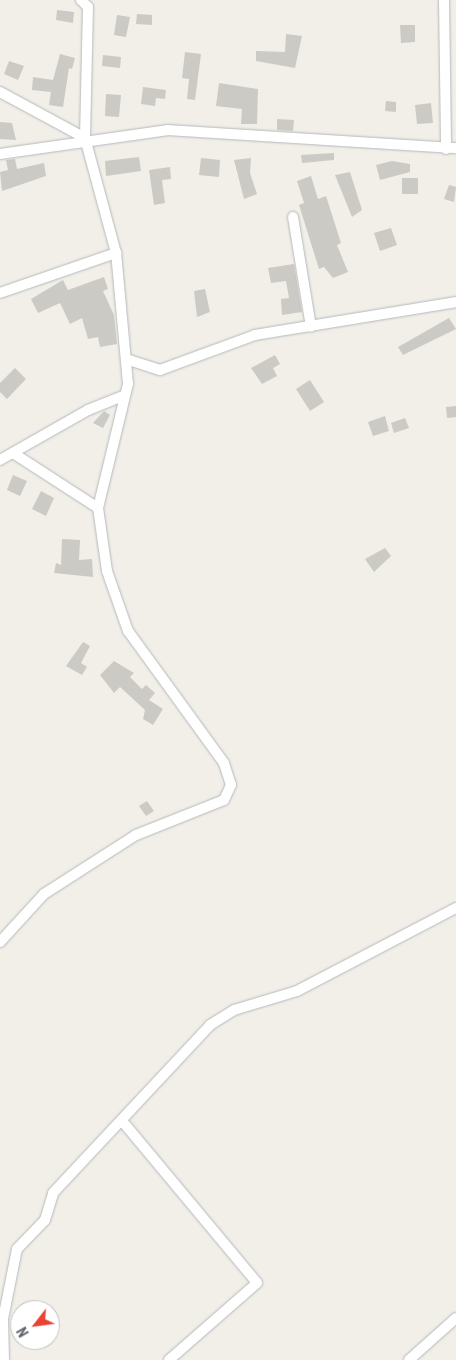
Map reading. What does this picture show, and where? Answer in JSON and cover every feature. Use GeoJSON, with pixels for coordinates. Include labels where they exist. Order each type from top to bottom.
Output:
{"type":"FeatureCollection","features":[{"type":"Feature","properties":{"kind":"street"},"geometry":{"type":"LineString","coordinates":[[0,942],[44,894],[136,835],[224,800],[230,785],[224,763],[128,631],[114,602],[98,508],[125,395],[126,359],[116,253],[85,138],[84,0]]}},
{"type":"Feature","properties":{"kind":"street"},"geometry":{"type":"LineString","coordinates":[[0,154],[85,138],[168,130],[451,149],[444,0]]}},
{"type":"Feature","properties":{"kind":"street"},"geometry":{"type":"LineString","coordinates":[[0,92],[85,138]]}},
{"type":"Feature","properties":{"kind":"street"},"geometry":{"type":"LineString","coordinates":[[293,217],[311,327]]}},
{"type":"Feature","properties":{"kind":"street"},"geometry":{"type":"LineString","coordinates":[[0,293],[116,253]]}},
{"type":"Feature","properties":{"kind":"street"},"geometry":{"type":"LineString","coordinates":[[126,359],[160,370],[255,335],[456,302]]}},
{"type":"Feature","properties":{"kind":"street"},"geometry":{"type":"LineString","coordinates":[[0,460],[88,410],[125,395]]}},
{"type":"Feature","properties":{"kind":"street"},"geometry":{"type":"LineString","coordinates":[[13,453],[98,508]]}},
{"type":"Feature","properties":{"kind":"street"},"geometry":{"type":"LineString","coordinates":[[4,1360],[3,1319],[17,1250],[45,1220],[53,1192],[123,1122],[161,1075],[226,1014],[297,991],[456,908]]}},
{"type":"Feature","properties":{"kind":"street"},"geometry":{"type":"LineString","coordinates":[[123,1122],[257,1283],[169,1360]]}},
{"type":"Feature","properties":{"kind":"street"},"geometry":{"type":"LineString","coordinates":[[409,1360],[456,1318]]}},
{"type":"Feature","properties":{"kind":"building"},"geometry":{"type":"Polygon","coordinates":[[[57,10],[74,12],[73,23],[56,20],[57,10]]]}},
{"type":"Feature","properties":{"kind":"building"},"geometry":{"type":"Polygon","coordinates":[[[137,14],[152,15],[152,25],[136,24],[137,14]]]}},
{"type":"Feature","properties":{"kind":"building"},"geometry":{"type":"Polygon","coordinates":[[[117,15],[130,17],[126,37],[114,35],[117,15]]]}},
{"type":"Feature","properties":{"kind":"building"},"geometry":{"type":"Polygon","coordinates":[[[400,25],[415,25],[415,42],[401,43],[400,25]]]}},
{"type":"Feature","properties":{"kind":"building"},"geometry":{"type":"Polygon","coordinates":[[[286,34],[302,36],[295,68],[256,61],[256,51],[285,52],[286,34]]]}},
{"type":"Feature","properties":{"kind":"building"},"geometry":{"type":"Polygon","coordinates":[[[185,52],[201,54],[195,100],[187,99],[189,79],[182,78],[185,52]]]}},
{"type":"Feature","properties":{"kind":"building"},"geometry":{"type":"Polygon","coordinates":[[[60,54],[75,58],[72,69],[69,68],[63,107],[49,105],[51,92],[32,90],[33,77],[53,80],[60,54]]]}},
{"type":"Feature","properties":{"kind":"building"},"geometry":{"type":"Polygon","coordinates":[[[103,55],[121,57],[120,68],[102,66],[103,55]]]}},
{"type":"Feature","properties":{"kind":"building"},"geometry":{"type":"Polygon","coordinates":[[[9,61],[24,66],[18,80],[4,74],[9,61]]]}},
{"type":"Feature","properties":{"kind":"building"},"geometry":{"type":"Polygon","coordinates":[[[219,83],[258,89],[257,124],[241,124],[242,109],[216,106],[219,83]]]}},
{"type":"Feature","properties":{"kind":"building"},"geometry":{"type":"Polygon","coordinates":[[[143,87],[166,90],[165,99],[156,98],[155,106],[141,104],[143,87]]]}},
{"type":"Feature","properties":{"kind":"building"},"geometry":{"type":"Polygon","coordinates":[[[106,94],[121,95],[119,117],[105,116],[106,94]]]}},
{"type":"Feature","properties":{"kind":"building"},"geometry":{"type":"Polygon","coordinates":[[[386,101],[396,102],[396,112],[385,111],[386,101]]]}},
{"type":"Feature","properties":{"kind":"building"},"geometry":{"type":"Polygon","coordinates":[[[431,103],[433,123],[417,124],[415,105],[431,103]]]}},
{"type":"Feature","properties":{"kind":"building"},"geometry":{"type":"Polygon","coordinates":[[[277,119],[294,120],[293,131],[277,130],[277,119]]]}},
{"type":"Feature","properties":{"kind":"building"},"geometry":{"type":"Polygon","coordinates":[[[0,122],[12,123],[16,140],[0,139],[0,122]]]}},
{"type":"Feature","properties":{"kind":"building"},"geometry":{"type":"Polygon","coordinates":[[[334,153],[334,160],[302,163],[301,155],[334,153]]]}},
{"type":"Feature","properties":{"kind":"building"},"geometry":{"type":"Polygon","coordinates":[[[139,157],[141,171],[106,176],[105,161],[139,157]]]}},
{"type":"Feature","properties":{"kind":"building"},"geometry":{"type":"Polygon","coordinates":[[[201,158],[220,160],[219,177],[199,175],[201,158]]]}},
{"type":"Feature","properties":{"kind":"building"},"geometry":{"type":"Polygon","coordinates":[[[251,158],[250,173],[257,194],[244,199],[234,160],[251,158]]]}},
{"type":"Feature","properties":{"kind":"building"},"geometry":{"type":"Polygon","coordinates":[[[15,159],[17,169],[44,163],[46,176],[2,191],[0,172],[8,170],[6,160],[15,159]]]}},
{"type":"Feature","properties":{"kind":"building"},"geometry":{"type":"Polygon","coordinates":[[[392,161],[410,164],[410,172],[380,180],[376,165],[392,161]]]}},
{"type":"Feature","properties":{"kind":"building"},"geometry":{"type":"Polygon","coordinates":[[[170,167],[171,179],[162,180],[165,203],[154,205],[149,170],[170,167]]]}},
{"type":"Feature","properties":{"kind":"building"},"geometry":{"type":"Polygon","coordinates":[[[350,172],[362,210],[352,217],[335,175],[350,172]]]}},
{"type":"Feature","properties":{"kind":"building"},"geometry":{"type":"Polygon","coordinates":[[[311,176],[318,199],[326,196],[341,243],[337,245],[348,272],[333,278],[324,267],[319,269],[299,205],[304,203],[297,181],[311,176]]]}},
{"type":"Feature","properties":{"kind":"building"},"geometry":{"type":"Polygon","coordinates":[[[402,178],[418,178],[418,194],[402,194],[402,178]]]}},
{"type":"Feature","properties":{"kind":"building"},"geometry":{"type":"Polygon","coordinates":[[[449,185],[456,187],[454,202],[444,199],[449,185]]]}},
{"type":"Feature","properties":{"kind":"building"},"geometry":{"type":"Polygon","coordinates":[[[391,228],[397,245],[380,251],[374,233],[391,228]]]}},
{"type":"Feature","properties":{"kind":"building"},"geometry":{"type":"Polygon","coordinates":[[[294,264],[302,312],[282,315],[281,299],[289,298],[286,281],[271,283],[268,268],[294,264]]]}},
{"type":"Feature","properties":{"kind":"building"},"geometry":{"type":"Polygon","coordinates":[[[104,277],[108,289],[103,291],[114,315],[117,344],[100,347],[98,337],[88,339],[82,318],[70,324],[60,303],[38,313],[31,299],[63,280],[68,290],[104,277]]]}},
{"type":"Feature","properties":{"kind":"building"},"geometry":{"type":"Polygon","coordinates":[[[205,289],[210,312],[197,317],[194,291],[205,289]]]}},
{"type":"Feature","properties":{"kind":"building"},"geometry":{"type":"Polygon","coordinates":[[[449,318],[456,329],[403,355],[398,347],[449,318]]]}},
{"type":"Feature","properties":{"kind":"building"},"geometry":{"type":"Polygon","coordinates":[[[275,355],[280,364],[273,368],[277,376],[262,384],[251,368],[275,355]]]}},
{"type":"Feature","properties":{"kind":"building"},"geometry":{"type":"Polygon","coordinates":[[[15,368],[26,379],[7,399],[0,392],[0,383],[15,368]]]}},
{"type":"Feature","properties":{"kind":"building"},"geometry":{"type":"Polygon","coordinates":[[[310,380],[324,402],[310,411],[296,389],[310,380]]]}},
{"type":"Feature","properties":{"kind":"building"},"geometry":{"type":"Polygon","coordinates":[[[456,406],[456,417],[447,418],[446,407],[456,406]]]}},
{"type":"Feature","properties":{"kind":"building"},"geometry":{"type":"Polygon","coordinates":[[[104,411],[110,415],[103,428],[93,423],[104,411]]]}},
{"type":"Feature","properties":{"kind":"building"},"geometry":{"type":"Polygon","coordinates":[[[385,416],[389,431],[373,436],[368,422],[385,416]]]}},
{"type":"Feature","properties":{"kind":"building"},"geometry":{"type":"Polygon","coordinates":[[[405,418],[409,428],[394,433],[391,423],[405,418]]]}},
{"type":"Feature","properties":{"kind":"building"},"geometry":{"type":"Polygon","coordinates":[[[13,475],[27,481],[20,496],[7,490],[13,475]]]}},
{"type":"Feature","properties":{"kind":"building"},"geometry":{"type":"Polygon","coordinates":[[[41,491],[54,498],[46,516],[32,509],[41,491]]]}},
{"type":"Feature","properties":{"kind":"building"},"geometry":{"type":"Polygon","coordinates":[[[62,539],[80,540],[79,560],[92,559],[93,577],[54,573],[56,563],[61,565],[62,539]]]}},
{"type":"Feature","properties":{"kind":"building"},"geometry":{"type":"Polygon","coordinates":[[[385,548],[391,556],[374,572],[365,559],[385,548]]]}},
{"type":"Feature","properties":{"kind":"building"},"geometry":{"type":"Polygon","coordinates":[[[83,642],[90,646],[81,663],[87,667],[82,675],[66,666],[83,642]]]}},
{"type":"Feature","properties":{"kind":"building"},"geometry":{"type":"Polygon","coordinates":[[[114,661],[134,673],[130,677],[142,689],[146,685],[155,693],[149,700],[163,709],[153,725],[143,719],[145,710],[120,687],[114,693],[100,675],[114,661]]]}},
{"type":"Feature","properties":{"kind":"building"},"geometry":{"type":"Polygon","coordinates":[[[147,801],[154,811],[146,816],[139,806],[147,801]]]}}]}
